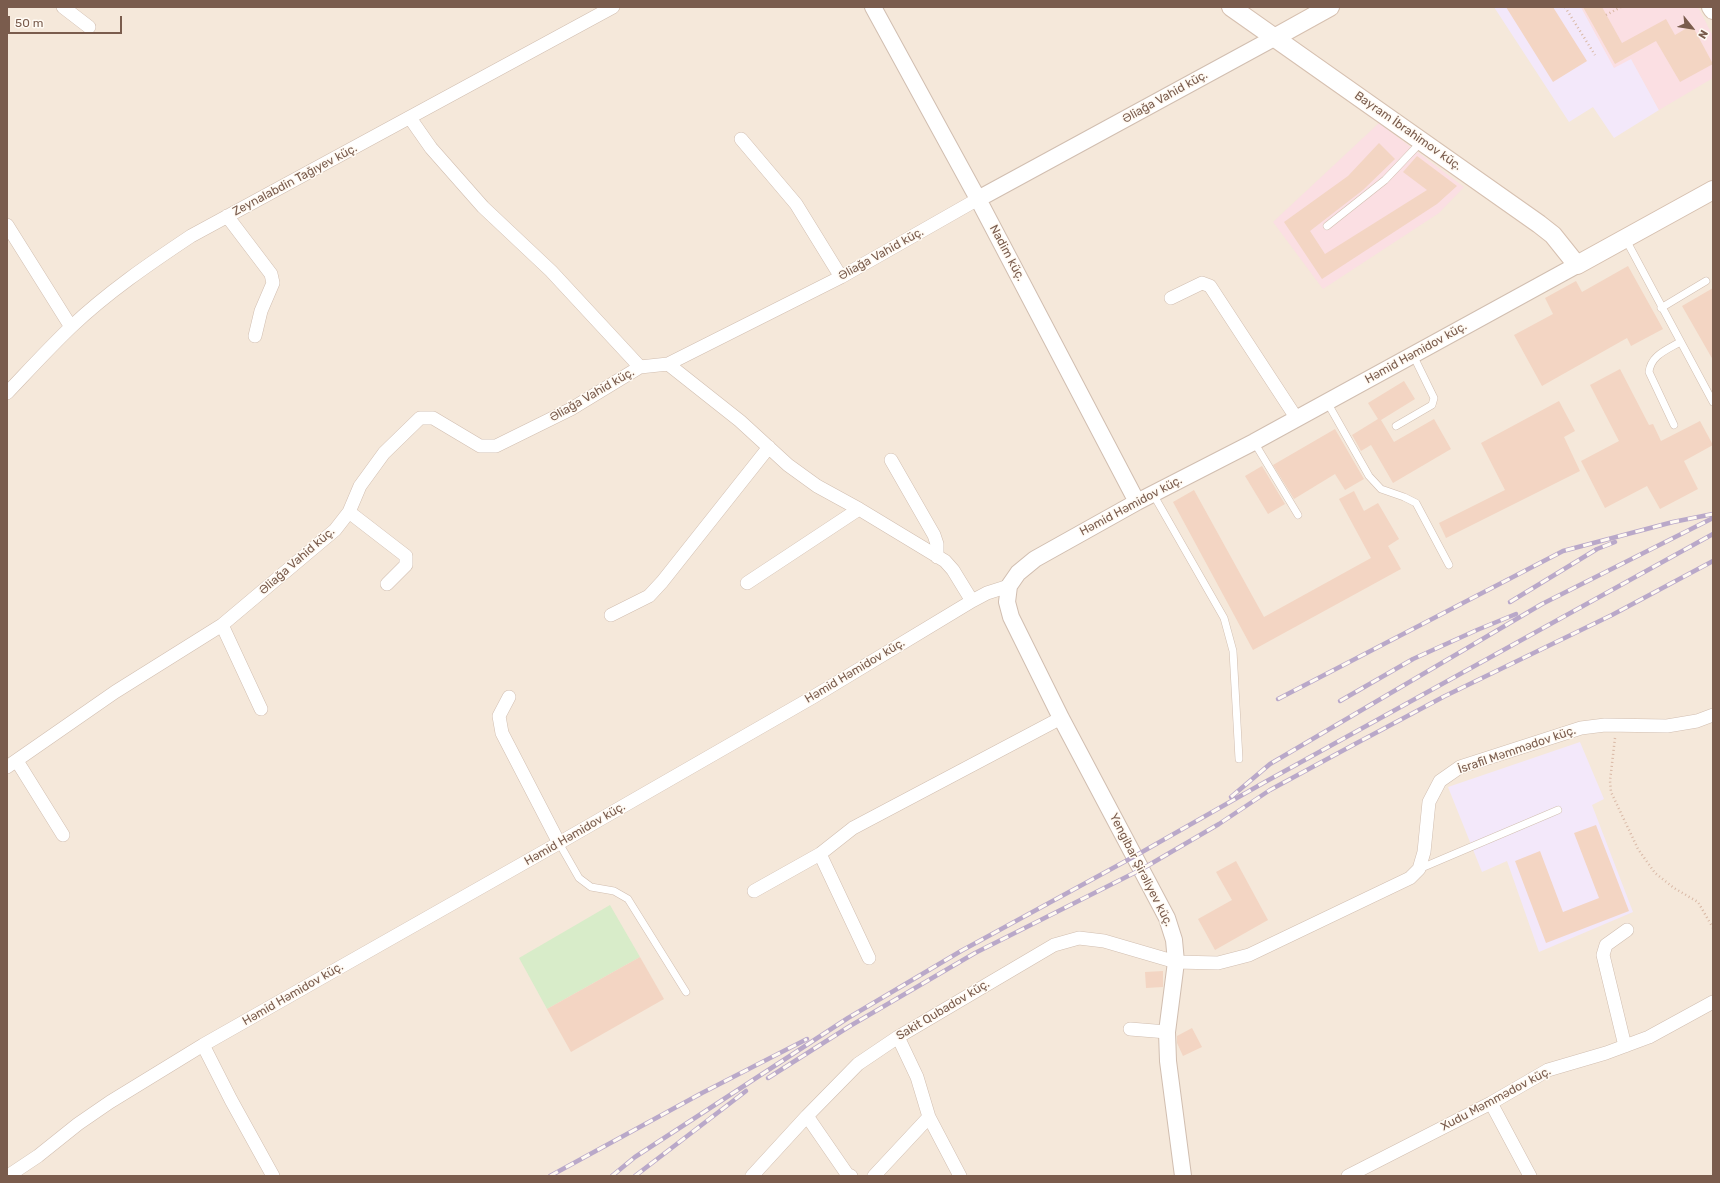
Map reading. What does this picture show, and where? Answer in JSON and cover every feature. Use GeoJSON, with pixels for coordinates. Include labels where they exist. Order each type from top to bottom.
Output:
{"type":"FeatureCollection","features":[{"type":"Feature","properties":{"kind":"main road","name":"Bayram İbrahimov küç."},"geometry":{"type":"LineString","coordinates":[[1231,7],[1539,224],[1553,235],[1577,266]]}},
{"type":"Feature","properties":{"kind":"main road","name":"Əliağa Vahid küç."},"geometry":{"type":"LineString","coordinates":[[1274,38],[1330,7]]}},
{"type":"Feature","properties":{"kind":"main road","name":"Həmid Həmidov küç."},"geometry":{"type":"LineString","coordinates":[[1577,266],[1624,238],[1713,190]]}},
{"type":"Feature","properties":{"kind":"street"},"geometry":{"type":"LineString","coordinates":[[63,7],[89,27]]}},
{"type":"Feature","properties":{"kind":"street","name":"Zeynalabdin Tağıyev küç."},"geometry":{"type":"LineString","coordinates":[[7,393],[72,327],[116,288],[151,262],[191,236],[613,7]]}},
{"type":"Feature","properties":{"kind":"street","name":"Nadim küç."},"geometry":{"type":"LineString","coordinates":[[873,7],[978,199],[1137,502]]}},
{"type":"Feature","properties":{"kind":"street","name":"Əliağa Vahid küç."},"geometry":{"type":"LineString","coordinates":[[12,764],[115,692],[222,625],[334,530],[349,512],[360,486],[384,453],[420,418],[433,418],[480,446],[496,446],[571,409],[640,367],[668,364],[841,277],[978,199],[1274,38]]}},
{"type":"Feature","properties":{"kind":"street"},"geometry":{"type":"LineString","coordinates":[[410,118],[431,148],[483,207],[551,271],[640,367]]}},
{"type":"Feature","properties":{"kind":"street"},"geometry":{"type":"LineString","coordinates":[[742,139],[796,204],[841,277]]}},
{"type":"Feature","properties":{"kind":"street"},"geometry":{"type":"LineString","coordinates":[[227,216],[271,274],[273,283],[261,311],[255,336]]}},
{"type":"Feature","properties":{"kind":"street"},"geometry":{"type":"LineString","coordinates":[[7,225],[72,327]]}},
{"type":"Feature","properties":{"kind":"street","name":"Həmid Həmidov küç."},"geometry":{"type":"LineString","coordinates":[[8,1176],[110,1102],[203,1045],[560,843],[813,697],[972,601],[987,593],[1009,586],[1018,573],[1035,559],[1153,493],[1254,442],[1577,266]]}},
{"type":"Feature","properties":{"kind":"street"},"geometry":{"type":"LineString","coordinates":[[1172,298],[1202,283],[1210,286],[1296,419]]}},
{"type":"Feature","properties":{"kind":"street"},"geometry":{"type":"LineString","coordinates":[[668,364],[740,421],[788,465],[817,486],[859,509],[945,562],[953,570],[972,601]]}},
{"type":"Feature","properties":{"kind":"street"},"geometry":{"type":"LineString","coordinates":[[611,615],[649,596],[662,582],[769,447]]}},
{"type":"Feature","properties":{"kind":"street"},"geometry":{"type":"LineString","coordinates":[[891,460],[934,534],[937,557]]}},
{"type":"Feature","properties":{"kind":"street"},"geometry":{"type":"LineString","coordinates":[[747,583],[859,509]]}},
{"type":"Feature","properties":{"kind":"street"},"geometry":{"type":"LineString","coordinates":[[349,512],[406,556],[406,565],[387,584]]}},
{"type":"Feature","properties":{"kind":"street","name":"Yengibar Şirəliyev küç."},"geometry":{"type":"LineString","coordinates":[[1009,586],[1008,602],[1011,617],[1061,718],[1167,918],[1174,940],[1176,962],[1167,1032],[1168,1061],[1183,1176]]}},
{"type":"Feature","properties":{"kind":"street"},"geometry":{"type":"LineString","coordinates":[[222,625],[261,709]]}},
{"type":"Feature","properties":{"kind":"street"},"geometry":{"type":"LineString","coordinates":[[509,697],[499,716],[502,733],[560,843]]}},
{"type":"Feature","properties":{"kind":"street","name":"İsrafil Məmmədov küç."},"geometry":{"type":"LineString","coordinates":[[1419,869],[1424,852],[1429,802],[1440,781],[1460,767],[1581,728],[1605,725],[1667,726],[1697,721],[1713,715]]}},
{"type":"Feature","properties":{"kind":"street"},"geometry":{"type":"LineString","coordinates":[[754,891],[820,854],[853,828],[1061,718]]}},
{"type":"Feature","properties":{"kind":"street"},"geometry":{"type":"LineString","coordinates":[[12,764],[63,835]]}},
{"type":"Feature","properties":{"kind":"street"},"geometry":{"type":"LineString","coordinates":[[820,854],[869,958]]}},
{"type":"Feature","properties":{"kind":"street"},"geometry":{"type":"LineString","coordinates":[[1176,962],[1218,963],[1249,956],[1410,878],[1419,869]]}},
{"type":"Feature","properties":{"kind":"street"},"geometry":{"type":"LineString","coordinates":[[1625,1046],[1603,955],[1606,944],[1626,930]]}},
{"type":"Feature","properties":{"kind":"street","name":"Sakit Qubadov küç."},"geometry":{"type":"LineString","coordinates":[[752,1176],[806,1116],[858,1064],[898,1037],[1054,945],[1079,938],[1104,941],[1176,962]]}},
{"type":"Feature","properties":{"kind":"street","name":"Xudu Məmmədov küç."},"geometry":{"type":"LineString","coordinates":[[1348,1176],[1491,1103],[1548,1070],[1606,1053],[1649,1037],[1713,1002]]}},
{"type":"Feature","properties":{"kind":"street"},"geometry":{"type":"LineString","coordinates":[[1130,1029],[1167,1032]]}},
{"type":"Feature","properties":{"kind":"street"},"geometry":{"type":"LineString","coordinates":[[898,1037],[917,1076],[929,1117],[960,1176]]}},
{"type":"Feature","properties":{"kind":"street"},"geometry":{"type":"LineString","coordinates":[[203,1045],[231,1100],[274,1176]]}},
{"type":"Feature","properties":{"kind":"street"},"geometry":{"type":"LineString","coordinates":[[1491,1103],[1530,1176]]}},
{"type":"Feature","properties":{"kind":"street"},"geometry":{"type":"LineString","coordinates":[[806,1116],[847,1174],[851,1176]]}},
{"type":"Feature","properties":{"kind":"street"},"geometry":{"type":"LineString","coordinates":[[874,1176],[929,1117]]}},
{"type":"Feature","properties":{"kind":"lane"},"geometry":{"type":"LineString","coordinates":[[1327,226],[1384,180],[1422,141]]}},
{"type":"Feature","properties":{"kind":"lane"},"geometry":{"type":"LineString","coordinates":[[1624,238],[1713,402]]}},
{"type":"Feature","properties":{"kind":"lane"},"geometry":{"type":"LineString","coordinates":[[1661,308],[1706,281]]}},
{"type":"Feature","properties":{"kind":"lane"},"geometry":{"type":"LineString","coordinates":[[1674,425],[1649,372],[1650,363],[1655,357],[1680,342]]}},
{"type":"Feature","properties":{"kind":"lane"},"geometry":{"type":"LineString","coordinates":[[1396,426],[1432,405],[1434,401],[1434,398],[1413,354]]}},
{"type":"Feature","properties":{"kind":"lane"},"geometry":{"type":"LineString","coordinates":[[1327,402],[1369,476],[1381,489],[1416,503],[1449,565]]}},
{"type":"Feature","properties":{"kind":"lane"},"geometry":{"type":"LineString","coordinates":[[1254,442],[1298,515]]}},
{"type":"Feature","properties":{"kind":"lane"},"geometry":{"type":"LineString","coordinates":[[1153,493],[1224,618],[1233,651],[1239,759]]}},
{"type":"Feature","properties":{"kind":"lane"},"geometry":{"type":"LineString","coordinates":[[1419,869],[1558,810]]}},
{"type":"Feature","properties":{"kind":"lane"},"geometry":{"type":"LineString","coordinates":[[560,843],[579,878],[591,887],[614,891],[628,899],[686,992]]}},
{"type":"Feature","properties":{"kind":"path"},"geometry":{"type":"LineString","coordinates":[[1565,7],[1595,55]]}},
{"type":"Feature","properties":{"kind":"path"},"geometry":{"type":"LineString","coordinates":[[1606,15],[1621,7]]}},
{"type":"Feature","properties":{"kind":"path"},"geometry":{"type":"LineString","coordinates":[[1616,725],[1610,781],[1611,792],[1638,849],[1655,874],[1698,902],[1713,928]]}},
{"type":"Feature","properties":{"kind":"shaded area"},"geometry":{"type":"Polygon","coordinates":[[[7,7],[1713,7],[1713,1176],[7,1176],[7,7]]]}},
{"type":"Feature","properties":{"kind":"shaded area"},"geometry":{"type":"Polygon","coordinates":[[[1494,7],[1581,7],[1614,67],[1631,58],[1659,110],[1614,138],[1593,107],[1569,122],[1494,7]]]}},
{"type":"Feature","properties":{"kind":"shaded area"},"geometry":{"type":"Polygon","coordinates":[[[1581,7],[1698,7],[1713,36],[1713,78],[1659,110],[1631,59],[1614,68],[1581,7]]]}},
{"type":"Feature","properties":{"kind":"shaded area"},"geometry":{"type":"Polygon","coordinates":[[[1379,123],[1464,187],[1439,213],[1323,289],[1273,222],[1379,123]]]}},
{"type":"Feature","properties":{"kind":"shaded area"},"geometry":{"type":"Polygon","coordinates":[[[1580,742],[1604,799],[1592,805],[1633,912],[1539,952],[1507,861],[1482,872],[1448,787],[1580,742]]]}},
{"type":"Feature","properties":{"kind":"green space"},"geometry":{"type":"Polygon","coordinates":[[[610,905],[640,957],[547,1009],[519,958],[610,905]]]}},
{"type":"Feature","properties":{"kind":"building"},"geometry":{"type":"Polygon","coordinates":[[[1506,7],[1553,7],[1587,61],[1553,82],[1506,7]]]}},
{"type":"Feature","properties":{"kind":"building"},"geometry":{"type":"Polygon","coordinates":[[[1583,7],[1602,7],[1622,43],[1666,19],[1675,35],[1692,25],[1713,64],[1680,82],[1656,41],[1615,64],[1583,7]]]}},
{"type":"Feature","properties":{"kind":"building"},"geometry":{"type":"Polygon","coordinates":[[[1379,143],[1395,159],[1363,190],[1310,231],[1325,254],[1427,190],[1403,172],[1417,156],[1457,186],[1437,204],[1322,279],[1284,222],[1348,176],[1379,143]]]}},
{"type":"Feature","properties":{"kind":"building"},"geometry":{"type":"Polygon","coordinates":[[[1628,266],[1663,329],[1631,346],[1627,338],[1542,386],[1514,335],[1553,314],[1545,298],[1576,281],[1582,292],[1628,266]]]}},
{"type":"Feature","properties":{"kind":"building"},"geometry":{"type":"Polygon","coordinates":[[[1713,288],[1713,360],[1682,306],[1713,288]]]}},
{"type":"Feature","properties":{"kind":"building"},"geometry":{"type":"Polygon","coordinates":[[[1620,369],[1649,425],[1653,424],[1661,441],[1700,421],[1713,445],[1684,461],[1698,489],[1660,509],[1647,486],[1605,508],[1581,461],[1619,441],[1590,385],[1620,369]]]}},
{"type":"Feature","properties":{"kind":"building"},"geometry":{"type":"Polygon","coordinates":[[[1404,381],[1415,399],[1381,420],[1394,442],[1434,419],[1451,449],[1393,483],[1371,445],[1361,451],[1352,435],[1378,419],[1368,403],[1404,381]]]}},
{"type":"Feature","properties":{"kind":"building"},"geometry":{"type":"Polygon","coordinates":[[[1559,401],[1575,431],[1564,437],[1580,471],[1446,538],[1439,523],[1505,490],[1481,443],[1559,401]]]}},
{"type":"Feature","properties":{"kind":"building"},"geometry":{"type":"Polygon","coordinates":[[[1335,429],[1364,479],[1345,490],[1335,474],[1294,499],[1273,465],[1335,429]]]}},
{"type":"Feature","properties":{"kind":"building"},"geometry":{"type":"Polygon","coordinates":[[[1262,466],[1285,504],[1268,514],[1245,476],[1262,466]]]}},
{"type":"Feature","properties":{"kind":"building"},"geometry":{"type":"Polygon","coordinates":[[[1194,490],[1264,617],[1371,558],[1339,499],[1354,491],[1364,511],[1378,503],[1399,539],[1388,546],[1401,569],[1253,650],[1173,502],[1194,490]]]}},
{"type":"Feature","properties":{"kind":"building"},"geometry":{"type":"Polygon","coordinates":[[[1596,825],[1629,911],[1546,943],[1515,861],[1540,851],[1563,912],[1599,898],[1574,833],[1596,825]]]}},
{"type":"Feature","properties":{"kind":"building"},"geometry":{"type":"Polygon","coordinates":[[[1236,861],[1268,920],[1215,950],[1198,919],[1232,900],[1216,872],[1236,861]]]}},
{"type":"Feature","properties":{"kind":"building"},"geometry":{"type":"Polygon","coordinates":[[[640,957],[664,999],[571,1052],[547,1009],[640,957]]]}},
{"type":"Feature","properties":{"kind":"building"},"geometry":{"type":"Polygon","coordinates":[[[1163,971],[1163,987],[1146,988],[1145,972],[1163,971]]]}},
{"type":"Feature","properties":{"kind":"building"},"geometry":{"type":"Polygon","coordinates":[[[1192,1028],[1202,1047],[1183,1056],[1177,1043],[1177,1036],[1192,1028]]]}},
{"type":"Feature","properties":{"kind":"railway"},"geometry":{"type":"LineString","coordinates":[[1278,699],[1563,551],[1673,522],[1713,514]]}},
{"type":"Feature","properties":{"kind":"railway"},"geometry":{"type":"LineString","coordinates":[[1231,797],[1270,764],[1542,604],[1713,518]]}},
{"type":"Feature","properties":{"kind":"railway"},"geometry":{"type":"LineString","coordinates":[[612,1176],[635,1157],[848,1018],[961,951],[1135,856],[1265,782],[1713,534]]}},
{"type":"Feature","properties":{"kind":"railway"},"geometry":{"type":"LineString","coordinates":[[1510,602],[1597,549],[1615,542]]}},
{"type":"Feature","properties":{"kind":"railway"},"geometry":{"type":"LineString","coordinates":[[768,1078],[850,1026],[975,953],[1142,869],[1219,824],[1270,790],[1445,696],[1612,615],[1713,561]]}},
{"type":"Feature","properties":{"kind":"railway"},"geometry":{"type":"LineString","coordinates":[[1340,701],[1413,659],[1516,614]]}},
{"type":"Feature","properties":{"kind":"railway"},"geometry":{"type":"LineString","coordinates":[[550,1176],[702,1093],[807,1039]]}},
{"type":"Feature","properties":{"kind":"railway"},"geometry":{"type":"LineString","coordinates":[[635,1176],[746,1091]]}}]}
